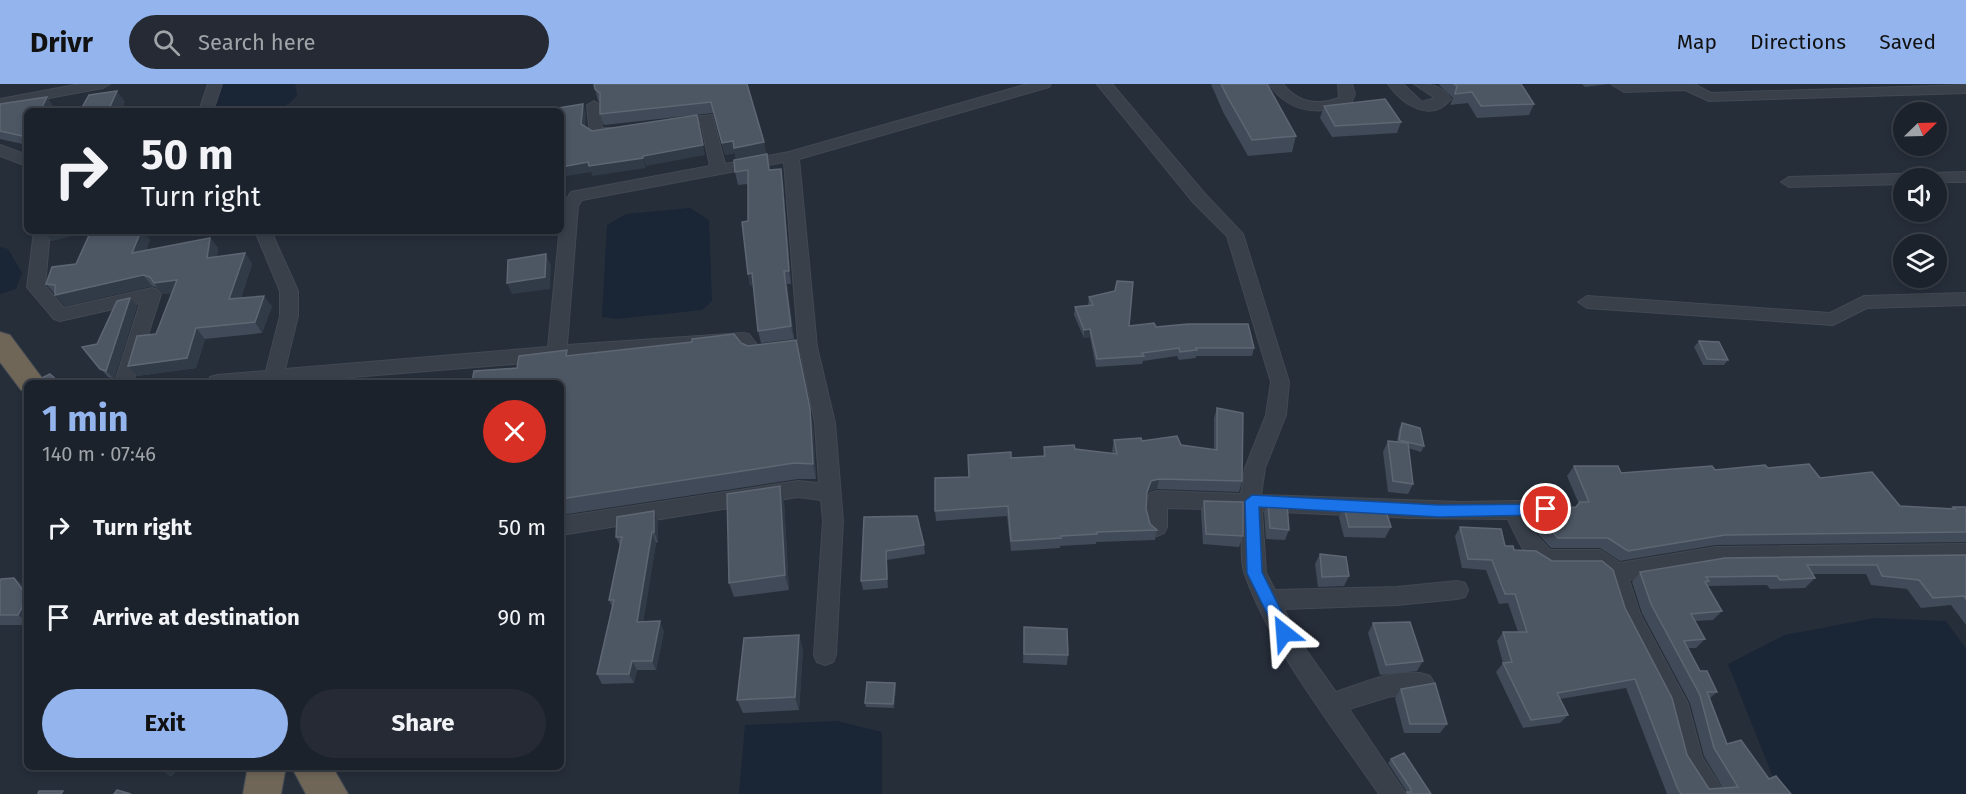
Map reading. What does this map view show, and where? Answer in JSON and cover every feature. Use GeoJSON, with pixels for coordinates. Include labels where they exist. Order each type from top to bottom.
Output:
{"type":"FeatureCollection","features":[{"type":"Feature","properties":{"kind":"highway"},"geometry":{"type":"LineString","coordinates":[[0,342],[29,380]]}},
{"type":"Feature","properties":{"kind":"highway"},"geometry":{"type":"LineString","coordinates":[[262,794],[266,770]]}},
{"type":"Feature","properties":{"kind":"highway"},"geometry":{"type":"LineString","coordinates":[[312,770],[329,794]]}},
{"type":"Feature","properties":{"kind":"street"},"geometry":{"type":"LineString","coordinates":[[0,103],[103,84]]}},
{"type":"Feature","properties":{"kind":"street"},"geometry":{"type":"LineString","coordinates":[[207,108],[215,84]]}},
{"type":"Feature","properties":{"kind":"street"},"geometry":{"type":"LineString","coordinates":[[557,353],[570,206],[578,196],[792,156],[1044,84]]}},
{"type":"Feature","properties":{"kind":"street"},"geometry":{"type":"LineString","coordinates":[[1104,84],[1199,198],[1235,234],[1280,382],[1276,415],[1256,468],[1252,501],[1255,573],[1293,650],[1394,794]]}},
{"type":"Feature","properties":{"kind":"street"},"geometry":{"type":"LineString","coordinates":[[1276,84],[1293,102],[1306,107],[1326,107],[1346,101],[1348,93],[1346,84]]}},
{"type":"Feature","properties":{"kind":"street"},"geometry":{"type":"LineString","coordinates":[[1395,84],[1411,102],[1424,107],[1434,107],[1444,99],[1437,92],[1421,84]]}},
{"type":"Feature","properties":{"kind":"street"},"geometry":{"type":"LineString","coordinates":[[1618,84],[1624,88],[1687,86],[1709,97],[1966,90]]}},
{"type":"Feature","properties":{"kind":"street"},"geometry":{"type":"LineString","coordinates":[[594,105],[595,134],[629,130]]}},
{"type":"Feature","properties":{"kind":"street"},"geometry":{"type":"LineString","coordinates":[[659,125],[707,118],[718,169]]}},
{"type":"Feature","properties":{"kind":"street"},"geometry":{"type":"LineString","coordinates":[[0,150],[24,160]]}},
{"type":"Feature","properties":{"kind":"street"},"geometry":{"type":"LineString","coordinates":[[792,156],[808,347],[825,423],[833,521],[825,655]]}},
{"type":"Feature","properties":{"kind":"street"},"geometry":{"type":"LineString","coordinates":[[1947,177],[1966,177]]}},
{"type":"Feature","properties":{"kind":"street"},"geometry":{"type":"LineString","coordinates":[[1789,182],[1893,179]]}},
{"type":"Feature","properties":{"kind":"street"},"geometry":{"type":"LineString","coordinates":[[42,234],[36,287],[60,315],[152,294],[125,380]]}},
{"type":"Feature","properties":{"kind":"street"},"geometry":{"type":"LineString","coordinates":[[264,234],[289,291],[289,316],[273,380]]}},
{"type":"Feature","properties":{"kind":"street"},"geometry":{"type":"LineString","coordinates":[[1587,302],[1833,318],[1864,302],[1966,299]]}},
{"type":"Feature","properties":{"kind":"street"},"geometry":{"type":"LineString","coordinates":[[283,380],[557,353],[743,339],[753,353],[808,347]]}},
{"type":"Feature","properties":{"kind":"street"},"geometry":{"type":"LineString","coordinates":[[567,525],[798,489],[831,493]]}},
{"type":"Feature","properties":{"kind":"street"},"geometry":{"type":"LineString","coordinates":[[1157,526],[1157,499],[1252,501],[1439,511],[1514,511],[1562,508]]}},
{"type":"Feature","properties":{"kind":"street"},"geometry":{"type":"LineString","coordinates":[[1514,511],[1529,541],[1545,559],[1600,559],[1616,573],[1630,616],[1676,704],[1691,762],[1713,794]]}},
{"type":"Feature","properties":{"kind":"street"},"geometry":{"type":"LineString","coordinates":[[1616,573],[1716,556],[1899,552],[1966,553]]}},
{"type":"Feature","properties":{"kind":"street"},"geometry":{"type":"LineString","coordinates":[[1267,600],[1397,596],[1457,590]]}},
{"type":"Feature","properties":{"kind":"street"},"geometry":{"type":"LineString","coordinates":[[1332,704],[1388,686],[1422,683]]}},
{"type":"Feature","properties":{"kind":"water"},"geometry":{"type":"Polygon","coordinates":[[[219,84],[295,84],[297,95],[281,108],[214,108],[211,106],[219,84]]]}},
{"type":"Feature","properties":{"kind":"water"},"geometry":{"type":"Polygon","coordinates":[[[690,208],[709,220],[712,301],[702,310],[616,319],[602,317],[607,225],[626,214],[690,208]]]}},
{"type":"Feature","properties":{"kind":"water"},"geometry":{"type":"Polygon","coordinates":[[[0,247],[8,249],[22,273],[16,289],[0,294],[0,247]]]}},
{"type":"Feature","properties":{"kind":"water"},"geometry":{"type":"Polygon","coordinates":[[[1875,618],[1946,621],[1966,649],[1966,794],[1786,794],[1775,782],[1728,664],[1785,635],[1875,618]]]}},
{"type":"Feature","properties":{"kind":"water"},"geometry":{"type":"Polygon","coordinates":[[[837,721],[882,732],[882,794],[739,794],[745,725],[837,721]]]}},
{"type":"Feature","properties":{"kind":"building"},"geometry":{"type":"Polygon","coordinates":[[[594,84],[747,84],[764,142],[734,148],[733,141],[722,143],[711,102],[600,114],[600,93],[595,89],[594,84]]]}},
{"type":"Feature","properties":{"kind":"building"},"geometry":{"type":"Polygon","coordinates":[[[1221,84],[1267,84],[1296,136],[1252,140],[1221,84]]]}},
{"type":"Feature","properties":{"kind":"building"},"geometry":{"type":"Polygon","coordinates":[[[1454,84],[1521,84],[1534,104],[1481,106],[1472,92],[1455,94],[1457,86],[1454,84]]]}},
{"type":"Feature","properties":{"kind":"building"},"geometry":{"type":"Polygon","coordinates":[[[117,91],[109,108],[82,108],[89,95],[117,91]]]}},
{"type":"Feature","properties":{"kind":"building"},"geometry":{"type":"Polygon","coordinates":[[[47,97],[42,108],[24,108],[24,136],[0,131],[0,104],[47,97]]]}},
{"type":"Feature","properties":{"kind":"building"},"geometry":{"type":"Polygon","coordinates":[[[1385,99],[1401,122],[1335,126],[1324,106],[1385,99]]]}},
{"type":"Feature","properties":{"kind":"building"},"geometry":{"type":"Polygon","coordinates":[[[583,104],[581,124],[592,131],[697,115],[703,145],[643,156],[643,158],[589,166],[588,162],[564,166],[564,108],[558,108],[583,104]]]}},
{"type":"Feature","properties":{"kind":"building"},"geometry":{"type":"Polygon","coordinates":[[[767,154],[769,170],[781,169],[789,271],[784,271],[791,326],[758,331],[752,273],[748,274],[742,222],[748,221],[748,170],[735,172],[734,160],[767,154]]]}},
{"type":"Feature","properties":{"kind":"building"},"geometry":{"type":"Polygon","coordinates":[[[90,234],[140,234],[132,253],[210,238],[207,258],[245,253],[229,299],[264,296],[255,322],[196,328],[187,358],[128,366],[137,336],[156,334],[177,280],[154,283],[150,277],[143,275],[55,295],[55,285],[46,284],[52,267],[76,264],[90,234]]]}},
{"type":"Feature","properties":{"kind":"building"},"geometry":{"type":"Polygon","coordinates":[[[546,254],[545,277],[507,283],[508,260],[546,254]]]}},
{"type":"Feature","properties":{"kind":"building"},"geometry":{"type":"Polygon","coordinates":[[[1117,281],[1133,282],[1129,326],[1154,323],[1156,327],[1188,324],[1248,324],[1254,348],[1196,348],[1197,350],[1180,352],[1179,348],[1142,353],[1144,356],[1097,359],[1090,329],[1084,330],[1075,307],[1093,305],[1089,297],[1115,291],[1117,281]]]}},
{"type":"Feature","properties":{"kind":"building"},"geometry":{"type":"Polygon","coordinates":[[[130,298],[106,371],[100,369],[82,347],[97,344],[117,301],[130,298]]]}},
{"type":"Feature","properties":{"kind":"building"},"geometry":{"type":"Polygon","coordinates":[[[734,334],[741,343],[748,346],[796,340],[810,408],[813,464],[794,463],[564,499],[564,380],[472,380],[474,371],[517,368],[519,356],[567,350],[566,356],[692,342],[692,339],[734,334]]]}},
{"type":"Feature","properties":{"kind":"building"},"geometry":{"type":"Polygon","coordinates":[[[1699,341],[1719,342],[1728,360],[1707,359],[1699,341]]]}},
{"type":"Feature","properties":{"kind":"building"},"geometry":{"type":"Polygon","coordinates":[[[50,374],[57,380],[38,380],[50,374]]]}},
{"type":"Feature","properties":{"kind":"building"},"geometry":{"type":"Polygon","coordinates":[[[1217,408],[1243,413],[1242,481],[1159,479],[1151,481],[1147,492],[1146,509],[1150,524],[1157,530],[1097,532],[1097,534],[1061,536],[1061,538],[1011,541],[1008,506],[935,511],[935,478],[969,477],[968,455],[1011,452],[1011,458],[1045,456],[1044,447],[1074,445],[1075,449],[1117,454],[1114,440],[1141,438],[1142,441],[1177,436],[1181,445],[1217,450],[1217,408]]]}},
{"type":"Feature","properties":{"kind":"building"},"geometry":{"type":"Polygon","coordinates":[[[1402,423],[1420,428],[1424,446],[1399,440],[1402,423]]]}},
{"type":"Feature","properties":{"kind":"building"},"geometry":{"type":"Polygon","coordinates":[[[1388,441],[1408,443],[1413,484],[1393,481],[1388,441]]]}},
{"type":"Feature","properties":{"kind":"building"},"geometry":{"type":"Polygon","coordinates":[[[1809,464],[1820,478],[1872,472],[1900,506],[1955,509],[1953,507],[1966,507],[1966,532],[1725,535],[1628,551],[1608,538],[1558,538],[1545,524],[1538,510],[1576,507],[1580,502],[1589,502],[1574,466],[1618,466],[1621,473],[1712,466],[1715,470],[1765,465],[1768,468],[1809,464]]]}},
{"type":"Feature","properties":{"kind":"building"},"geometry":{"type":"Polygon","coordinates":[[[780,486],[785,575],[729,583],[727,494],[780,486]]]}},
{"type":"Feature","properties":{"kind":"building"},"geometry":{"type":"Polygon","coordinates":[[[1204,501],[1243,502],[1243,536],[1206,534],[1204,501]]]}},
{"type":"Feature","properties":{"kind":"building"},"geometry":{"type":"Polygon","coordinates":[[[1268,503],[1287,504],[1289,530],[1270,528],[1268,503]]]}},
{"type":"Feature","properties":{"kind":"building"},"geometry":{"type":"Polygon","coordinates":[[[1344,506],[1385,508],[1391,527],[1349,527],[1344,506]]]}},
{"type":"Feature","properties":{"kind":"building"},"geometry":{"type":"Polygon","coordinates":[[[654,511],[654,532],[652,532],[637,622],[660,621],[652,661],[632,661],[629,674],[597,674],[614,600],[609,600],[622,537],[616,537],[617,517],[654,511]]]}},
{"type":"Feature","properties":{"kind":"building"},"geometry":{"type":"Polygon","coordinates":[[[917,516],[924,545],[886,551],[887,579],[861,581],[864,517],[917,516]]]}},
{"type":"Feature","properties":{"kind":"building"},"geometry":{"type":"Polygon","coordinates":[[[1460,527],[1501,529],[1505,546],[1513,546],[1514,550],[1536,551],[1552,561],[1602,561],[1613,570],[1625,608],[1672,698],[1687,755],[1709,789],[1738,787],[1714,748],[1700,695],[1651,604],[1640,572],[1725,558],[1966,555],[1966,599],[1964,596],[1933,598],[1919,580],[1882,576],[1877,565],[1807,565],[1815,578],[1780,580],[1777,576],[1706,577],[1709,581],[1705,582],[1722,611],[1691,614],[1705,639],[1684,641],[1700,671],[1707,671],[1717,692],[1707,692],[1727,744],[1741,740],[1769,779],[1776,776],[1791,794],[1681,794],[1635,679],[1557,693],[1568,715],[1531,720],[1503,663],[1512,662],[1503,632],[1527,632],[1515,594],[1505,594],[1492,560],[1468,559],[1460,527]]]}},
{"type":"Feature","properties":{"kind":"building"},"geometry":{"type":"Polygon","coordinates":[[[1320,554],[1346,557],[1349,576],[1322,577],[1320,554]]]}},
{"type":"Feature","properties":{"kind":"building"},"geometry":{"type":"Polygon","coordinates":[[[14,578],[24,592],[24,604],[18,615],[0,615],[1,579],[14,578]]]}},
{"type":"Feature","properties":{"kind":"building"},"geometry":{"type":"Polygon","coordinates":[[[1410,622],[1423,661],[1386,665],[1373,623],[1410,622]]]}},
{"type":"Feature","properties":{"kind":"building"},"geometry":{"type":"Polygon","coordinates":[[[1024,627],[1067,629],[1068,655],[1024,654],[1024,627]]]}},
{"type":"Feature","properties":{"kind":"building"},"geometry":{"type":"Polygon","coordinates":[[[799,635],[795,697],[737,700],[744,638],[799,635]]]}},
{"type":"Feature","properties":{"kind":"building"},"geometry":{"type":"Polygon","coordinates":[[[867,682],[895,683],[893,704],[865,703],[867,682]]]}},
{"type":"Feature","properties":{"kind":"building"},"geometry":{"type":"Polygon","coordinates":[[[1435,683],[1447,724],[1410,724],[1401,689],[1435,683]]]}},
{"type":"Feature","properties":{"kind":"building"},"geometry":{"type":"Polygon","coordinates":[[[1404,753],[1431,794],[1408,794],[1407,792],[1411,792],[1411,789],[1391,759],[1404,753]]]}},
{"type":"Feature","properties":{"kind":"building"},"geometry":{"type":"Polygon","coordinates":[[[117,790],[131,794],[114,794],[117,790]]]}},
{"type":"Feature","properties":{"kind":"building"},"geometry":{"type":"Polygon","coordinates":[[[39,791],[63,791],[61,794],[38,794],[39,791]]]}},
{"type":"Feature","properties":{"kind":"route"},"geometry":{"type":"LineString","coordinates":[[1284,633],[1255,573],[1252,501],[1439,511],[1546,509]]}}]}
